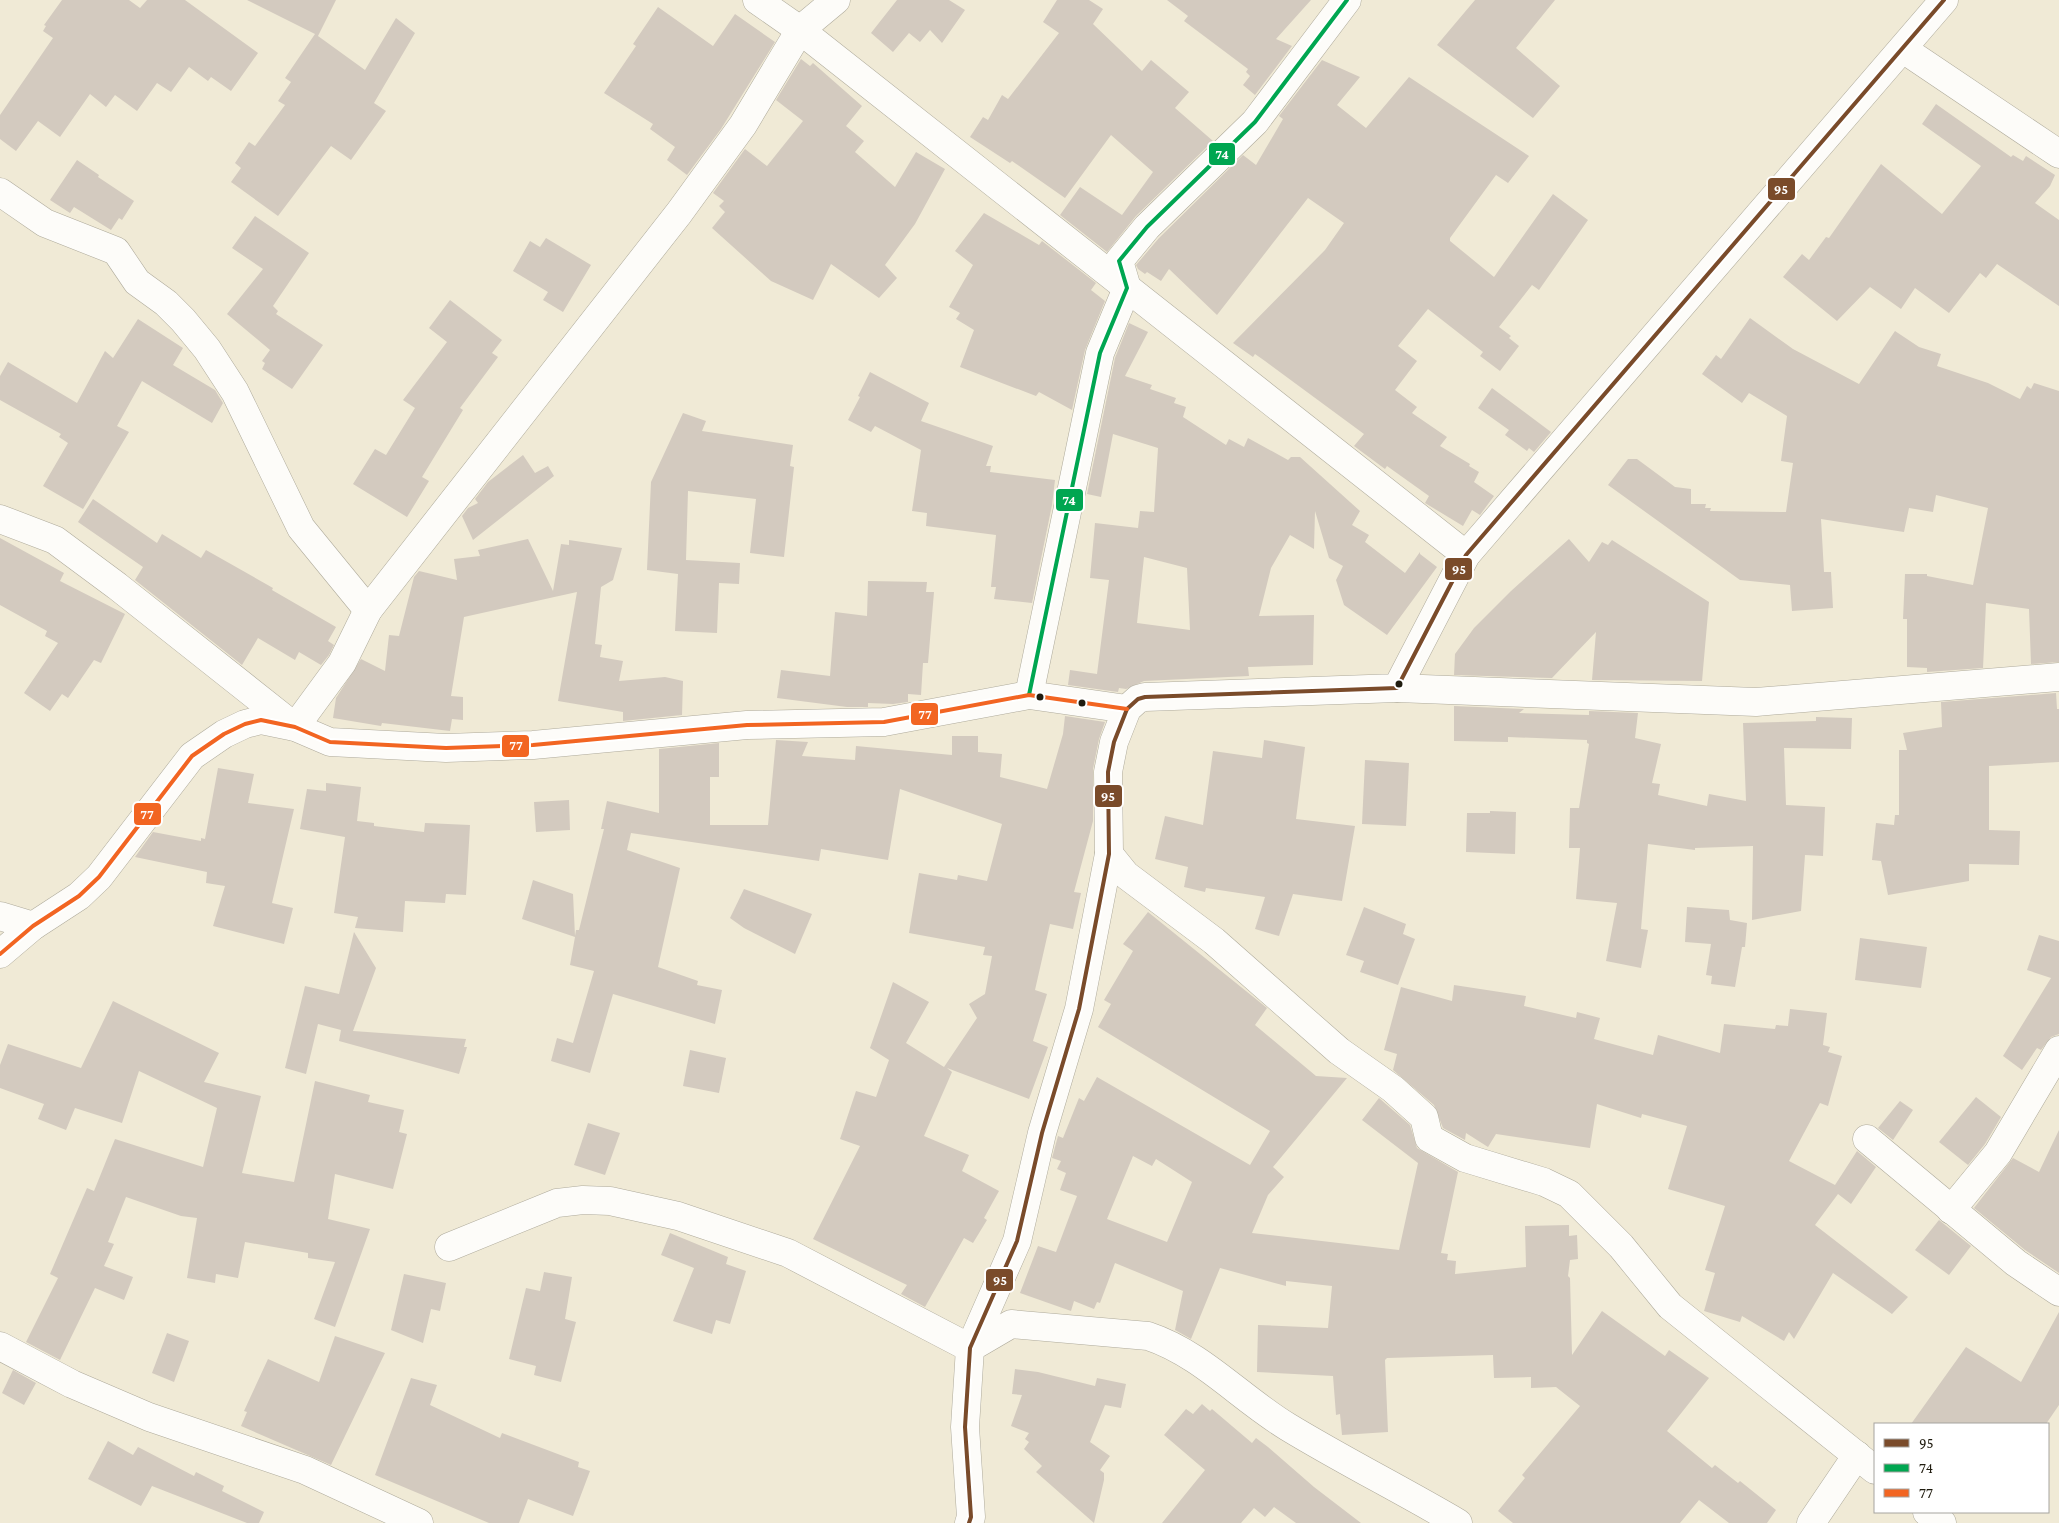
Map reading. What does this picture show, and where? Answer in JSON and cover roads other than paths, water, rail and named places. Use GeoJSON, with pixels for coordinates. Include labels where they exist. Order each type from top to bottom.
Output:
{"type":"FeatureCollection","features":[{"type":"Feature","properties":{"kind":"street"},"geometry":{"type":"LineString","coordinates":[[757,0],[800,30],[1466,555]]}},
{"type":"Feature","properties":{"kind":"street"},"geometry":{"type":"LineString","coordinates":[[295,727],[342,663],[368,610],[679,213],[743,125],[800,30],[836,0]]}},
{"type":"Feature","properties":{"kind":"street"},"geometry":{"type":"LineString","coordinates":[[1029,695],[1100,353],[1127,288],[1119,261],[1147,227],[1255,122],[1347,0]]}},
{"type":"Feature","properties":{"kind":"street"},"geometry":{"type":"LineString","coordinates":[[1397,688],[1466,555],[1944,0]]}},
{"type":"Feature","properties":{"kind":"street"},"geometry":{"type":"LineString","coordinates":[[1903,49],[2059,154]]}},
{"type":"Feature","properties":{"kind":"street"},"geometry":{"type":"LineString","coordinates":[[0,192],[45,222],[116,251],[137,282],[166,303],[183,320],[207,349],[235,392],[302,528],[368,610]]}},
{"type":"Feature","properties":{"kind":"street"},"geometry":{"type":"LineString","coordinates":[[0,519],[54,540],[117,586],[295,727]]}},
{"type":"Feature","properties":{"kind":"street"},"geometry":{"type":"LineString","coordinates":[[971,1521],[965,1426],[970,1348],[1017,1241],[1042,1133],[1079,1009],[1109,854],[1108,772],[1114,742],[1127,708],[1144,697],[1397,688],[1756,702],[2059,677]]}},
{"type":"Feature","properties":{"kind":"street"},"geometry":{"type":"LineString","coordinates":[[0,954],[33,926],[79,896],[99,877],[192,756],[224,734],[245,724],[261,720],[295,727],[330,742],[446,748],[533,745],[747,725],[884,722],[1029,695],[1127,708]]}},
{"type":"Feature","properties":{"kind":"street"},"geometry":{"type":"LineString","coordinates":[[1109,854],[1126,875],[1214,941],[1339,1051],[1393,1089],[1424,1117],[1429,1138],[1465,1158],[1544,1182],[1569,1194],[1621,1246],[1670,1306],[1866,1462],[1810,1523]]}},
{"type":"Feature","properties":{"kind":"street"},"geometry":{"type":"LineString","coordinates":[[0,916],[33,926]]}},
{"type":"Feature","properties":{"kind":"street"},"geometry":{"type":"LineString","coordinates":[[1951,1210],[1998,1152],[2059,1050]]}},
{"type":"Feature","properties":{"kind":"street"},"geometry":{"type":"LineString","coordinates":[[1866,1139],[2016,1263],[2059,1292]]}},
{"type":"Feature","properties":{"kind":"street"},"geometry":{"type":"LineString","coordinates":[[448,1248],[557,1203],[583,1200],[610,1201],[694,1220],[788,1253],[970,1348]]}},
{"type":"Feature","properties":{"kind":"street"},"geometry":{"type":"LineString","coordinates":[[970,1348],[1011,1324],[1148,1336],[1168,1343],[1203,1363],[1245,1398],[1288,1427],[1458,1523]]}},
{"type":"Feature","properties":{"kind":"street"},"geometry":{"type":"LineString","coordinates":[[0,1346],[72,1384],[149,1417],[305,1470],[419,1523]]}},
{"type":"Feature","properties":{"kind":"street"},"geometry":{"type":"LineString","coordinates":[[1929,1513],[1942,1523]]}}]}
